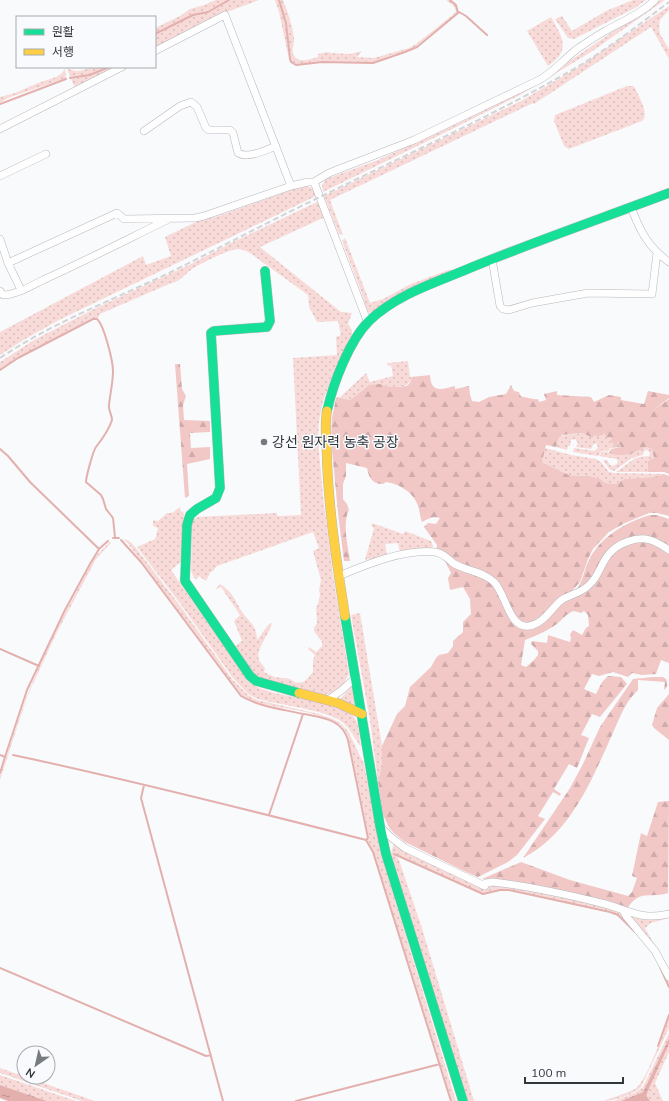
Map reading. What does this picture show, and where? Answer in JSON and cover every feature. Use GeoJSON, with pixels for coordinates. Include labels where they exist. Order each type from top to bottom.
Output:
{"type":"FeatureCollection","features":[{"type":"Feature","properties":{"kind":"main road"},"geometry":{"type":"LineString","coordinates":[[462,1101],[386,854],[380,826],[355,678],[330,511],[325,423],[332,388],[359,334],[368,323],[405,296],[492,259],[669,193]]}},
{"type":"Feature","properties":{"kind":"main road"},"geometry":{"type":"LineString","coordinates":[[265,271],[270,321],[267,327],[214,331],[211,334],[220,488],[216,498],[190,515],[187,525],[184,559],[186,580],[250,676],[256,681],[328,700],[349,707],[362,714]]}},
{"type":"Feature","properties":{"kind":"street"},"geometry":{"type":"LineString","coordinates":[[8,263],[117,213],[124,219],[195,218],[292,186],[314,182],[329,173],[414,140],[539,80],[550,74],[577,50],[605,31],[636,15],[655,0]]}},
{"type":"Feature","properties":{"kind":"street"},"geometry":{"type":"LineString","coordinates":[[156,50],[225,16],[292,186]]}},
{"type":"Feature","properties":{"kind":"street"},"geometry":{"type":"LineString","coordinates":[[0,129],[120,68]]}},
{"type":"Feature","properties":{"kind":"street"},"geometry":{"type":"LineString","coordinates":[[144,131],[180,106],[187,102],[191,102],[197,107],[206,128],[209,130],[230,130],[233,133],[238,153],[241,155],[257,153],[276,146]]}},
{"type":"Feature","properties":{"kind":"street"},"geometry":{"type":"LineString","coordinates":[[0,176],[46,154]]}},
{"type":"Feature","properties":{"kind":"street"},"geometry":{"type":"LineString","coordinates":[[314,182],[368,323]]}},
{"type":"Feature","properties":{"kind":"street"},"geometry":{"type":"LineString","coordinates":[[631,207],[639,229],[652,249],[669,262]]}},
{"type":"Feature","properties":{"kind":"street"},"geometry":{"type":"LineString","coordinates":[[0,291],[3,295],[8,295],[21,290],[171,218]]}},
{"type":"Feature","properties":{"kind":"street"},"geometry":{"type":"LineString","coordinates":[[0,239],[8,263],[21,290]]}},
{"type":"Feature","properties":{"kind":"street"},"geometry":{"type":"LineString","coordinates":[[492,259],[500,306],[503,309],[509,310],[532,303],[588,292],[652,294],[657,253]]}},
{"type":"Feature","properties":{"kind":"street"},"geometry":{"type":"LineString","coordinates":[[339,576],[386,558],[434,552],[441,553],[460,566],[494,582],[506,602],[515,622],[518,625],[529,626],[544,619],[566,597],[578,593],[591,584],[609,554],[623,544],[641,538],[651,540],[669,550]]}},
{"type":"Feature","properties":{"kind":"street"},"geometry":{"type":"LineString","coordinates":[[328,700],[355,678]]}},
{"type":"Feature","properties":{"kind":"street"},"geometry":{"type":"LineString","coordinates":[[380,826],[405,848],[483,885],[486,882],[506,884],[600,902],[648,917],[669,914]]}},
{"type":"Feature","properties":{"kind":"street"},"geometry":{"type":"LineString","coordinates":[[622,910],[655,951],[669,977]]}},
{"type":"Feature","properties":{"kind":"shaded area"},"geometry":{"type":"Polygon","coordinates":[[[216,0],[228,0],[207,11],[193,15],[156,33],[156,28],[180,16],[190,9],[216,0]]]}},
{"type":"Feature","properties":{"kind":"shaded area"},"geometry":{"type":"Polygon","coordinates":[[[231,0],[259,0],[227,12],[156,48],[156,34],[193,16],[208,12],[231,0]]]}},
{"type":"Feature","properties":{"kind":"shaded area"},"geometry":{"type":"Polygon","coordinates":[[[275,0],[278,0],[283,14],[289,59],[279,12],[275,0]]]}},
{"type":"Feature","properties":{"kind":"shaded area"},"geometry":{"type":"Polygon","coordinates":[[[279,0],[283,0],[289,15],[294,38],[293,53],[297,59],[300,60],[318,57],[318,54],[328,52],[350,54],[362,51],[357,57],[374,58],[409,48],[454,14],[456,11],[454,6],[446,0],[449,0],[456,5],[458,13],[416,46],[405,52],[389,56],[378,61],[321,61],[299,65],[291,62],[290,59],[287,23],[279,0]]]}},
{"type":"Feature","properties":{"kind":"shaded area"},"geometry":{"type":"Polygon","coordinates":[[[633,0],[646,0],[635,8],[574,39],[568,38],[555,19],[562,16],[572,31],[606,11],[633,0]]]}},
{"type":"Feature","properties":{"kind":"shaded area"},"geometry":{"type":"Polygon","coordinates":[[[660,0],[665,0],[591,52],[520,95],[323,192],[322,185],[326,179],[378,160],[467,119],[530,87],[555,72],[660,0]]]}},
{"type":"Feature","properties":{"kind":"shaded area"},"geometry":{"type":"Polygon","coordinates":[[[669,6],[669,10],[660,20],[659,25],[660,34],[669,49],[669,59],[651,27],[534,104],[533,103],[330,200],[343,235],[339,234],[324,196],[521,101],[577,68],[669,6]]]}},
{"type":"Feature","properties":{"kind":"shaded area"},"geometry":{"type":"Polygon","coordinates":[[[551,17],[559,31],[563,43],[560,54],[548,66],[527,31],[551,17]]]}},
{"type":"Feature","properties":{"kind":"shaded area"},"geometry":{"type":"Polygon","coordinates":[[[67,68],[73,71],[85,70],[89,68],[105,68],[90,75],[70,77],[67,68]]]}},
{"type":"Feature","properties":{"kind":"shaded area"},"geometry":{"type":"Polygon","coordinates":[[[109,68],[115,68],[75,88],[71,79],[91,76],[109,68]]]}},
{"type":"Feature","properties":{"kind":"shaded area"},"geometry":{"type":"Polygon","coordinates":[[[65,69],[66,78],[8,98],[0,103],[0,97],[15,93],[56,77],[65,69]]]}},
{"type":"Feature","properties":{"kind":"shaded area"},"geometry":{"type":"Polygon","coordinates":[[[627,86],[633,86],[635,88],[641,101],[645,114],[642,121],[569,149],[564,146],[554,121],[555,115],[627,86]]]}},
{"type":"Feature","properties":{"kind":"shaded area"},"geometry":{"type":"Polygon","coordinates":[[[303,186],[312,188],[315,191],[316,196],[61,319],[0,355],[0,332],[143,256],[146,265],[171,256],[165,237],[202,219],[215,217],[303,186]]]}},
{"type":"Feature","properties":{"kind":"shaded area"},"geometry":{"type":"Polygon","coordinates":[[[319,201],[325,217],[260,247],[341,312],[352,313],[348,324],[352,330],[352,334],[323,401],[319,421],[318,440],[323,496],[333,575],[349,674],[338,689],[331,693],[322,695],[257,679],[234,647],[242,641],[234,621],[240,615],[221,587],[215,590],[220,584],[231,594],[243,613],[253,625],[256,631],[257,640],[269,624],[272,623],[258,656],[260,662],[265,668],[264,672],[274,677],[290,679],[296,683],[304,682],[313,672],[313,661],[315,655],[308,649],[309,647],[316,652],[322,646],[322,642],[314,631],[317,623],[316,608],[320,594],[319,590],[321,580],[313,551],[319,548],[313,532],[217,566],[212,572],[211,571],[206,581],[199,576],[196,580],[191,570],[192,525],[194,519],[198,517],[277,513],[277,516],[301,515],[293,358],[337,355],[336,337],[341,335],[338,321],[317,322],[309,307],[308,295],[250,253],[238,249],[222,254],[201,264],[192,269],[176,282],[100,314],[98,318],[92,318],[0,369],[0,362],[34,340],[94,309],[193,263],[319,201]]]}},
{"type":"Feature","properties":{"kind":"shaded area"},"geometry":{"type":"Polygon","coordinates":[[[345,238],[370,303],[383,299],[411,284],[451,269],[450,272],[371,313],[368,312],[342,241],[345,238]]]}},
{"type":"Feature","properties":{"kind":"shaded area"},"geometry":{"type":"Polygon","coordinates":[[[408,361],[410,377],[412,377],[409,383],[405,386],[392,387],[374,385],[364,389],[350,400],[340,397],[366,373],[370,382],[393,376],[391,365],[388,366],[387,363],[408,361]]]}},
{"type":"Feature","properties":{"kind":"shaded area"},"geometry":{"type":"Polygon","coordinates":[[[582,433],[593,438],[594,435],[604,433],[613,438],[615,446],[610,448],[608,452],[602,450],[598,456],[573,452],[574,448],[595,451],[598,447],[596,443],[591,449],[576,447],[578,443],[575,439],[571,440],[570,446],[568,446],[567,450],[556,447],[560,436],[582,433]]]}},
{"type":"Feature","properties":{"kind":"shaded area"},"geometry":{"type":"Polygon","coordinates":[[[645,447],[652,449],[654,458],[648,461],[648,472],[616,472],[634,459],[649,456],[650,453],[647,450],[644,451],[643,455],[632,458],[614,471],[610,470],[603,460],[607,460],[612,466],[617,464],[618,460],[599,456],[602,451],[616,455],[645,447]]]}},
{"type":"Feature","properties":{"kind":"shaded area"},"geometry":{"type":"Polygon","coordinates":[[[545,448],[571,455],[596,459],[601,462],[609,472],[664,474],[653,477],[624,479],[616,484],[605,483],[601,479],[594,477],[569,475],[542,462],[545,448]]]}},
{"type":"Feature","properties":{"kind":"shaded area"},"geometry":{"type":"Polygon","coordinates":[[[180,507],[181,511],[184,513],[181,562],[171,570],[247,680],[254,686],[267,691],[323,703],[347,711],[356,720],[361,747],[348,727],[335,718],[314,711],[258,699],[248,694],[233,678],[182,606],[137,547],[155,539],[158,528],[153,526],[153,520],[158,521],[167,513],[172,513],[180,507]]]}},
{"type":"Feature","properties":{"kind":"shaded area"},"geometry":{"type":"Polygon","coordinates":[[[372,523],[403,534],[405,531],[431,541],[433,548],[431,550],[400,553],[398,543],[385,544],[387,555],[365,560],[374,528],[371,526],[372,523]]]}},
{"type":"Feature","properties":{"kind":"shaded area"},"geometry":{"type":"Polygon","coordinates":[[[122,539],[130,542],[136,548],[181,607],[232,679],[248,695],[257,700],[319,714],[333,719],[340,723],[348,731],[364,764],[381,854],[456,1101],[452,1101],[373,851],[368,841],[369,838],[346,731],[335,721],[315,714],[261,704],[251,701],[241,695],[126,541],[122,539]]]}},
{"type":"Feature","properties":{"kind":"shaded area"},"geometry":{"type":"Polygon","coordinates":[[[110,542],[111,543],[96,559],[56,634],[27,697],[0,780],[0,776],[26,698],[41,663],[63,617],[95,557],[110,542]]]}},
{"type":"Feature","properties":{"kind":"shaded area"},"geometry":{"type":"Polygon","coordinates":[[[360,613],[382,746],[382,763],[378,782],[370,720],[351,615],[360,613]]]}},
{"type":"Feature","properties":{"kind":"shaded area"},"geometry":{"type":"Polygon","coordinates":[[[352,686],[355,707],[340,699],[352,686]]]}},
{"type":"Feature","properties":{"kind":"shaded area"},"geometry":{"type":"Polygon","coordinates":[[[394,843],[400,848],[485,888],[487,884],[492,883],[513,886],[591,902],[620,911],[656,954],[669,980],[669,986],[656,957],[636,931],[623,919],[610,911],[547,899],[509,889],[499,889],[483,894],[395,854],[399,860],[421,925],[474,1101],[467,1101],[391,853],[394,843]]]}},
{"type":"Feature","properties":{"kind":"shaded area"},"geometry":{"type":"Polygon","coordinates":[[[628,913],[669,916],[669,918],[651,923],[645,928],[669,970],[632,921],[628,913]]]}},
{"type":"Feature","properties":{"kind":"shaded area"},"geometry":{"type":"Polygon","coordinates":[[[669,1017],[669,1028],[641,1087],[633,1093],[623,1097],[603,1101],[631,1091],[639,1085],[654,1056],[669,1017]]]}},
{"type":"Feature","properties":{"kind":"shaded area"},"geometry":{"type":"Polygon","coordinates":[[[669,1033],[669,1038],[643,1092],[621,1101],[614,1101],[634,1093],[643,1087],[669,1033]]]}},
{"type":"Feature","properties":{"kind":"shaded area"},"geometry":{"type":"Polygon","coordinates":[[[669,1044],[669,1052],[655,1083],[663,1101],[650,1101],[645,1095],[669,1044]]]}},
{"type":"Feature","properties":{"kind":"shaded area"},"geometry":{"type":"Polygon","coordinates":[[[0,1068],[16,1074],[16,1078],[0,1073],[0,1068]]]}},
{"type":"Feature","properties":{"kind":"shaded area"},"geometry":{"type":"Polygon","coordinates":[[[0,1075],[16,1080],[16,1085],[29,1085],[76,1101],[47,1101],[0,1085],[0,1075]]]}},
{"type":"Feature","properties":{"kind":"shaded area"},"geometry":{"type":"Polygon","coordinates":[[[35,1085],[49,1085],[95,1101],[82,1101],[35,1085]]]}},
{"type":"Feature","properties":{"kind":"green space"},"geometry":{"type":"Polygon","coordinates":[[[175,364],[180,364],[182,389],[186,396],[183,405],[184,420],[210,421],[210,432],[190,433],[191,448],[210,447],[210,459],[187,464],[189,496],[185,498],[175,364]]]}},
{"type":"Feature","properties":{"kind":"green space"},"geometry":{"type":"Polygon","coordinates":[[[430,375],[432,385],[438,389],[455,386],[455,389],[469,386],[472,401],[479,402],[489,397],[506,394],[511,385],[514,391],[519,392],[522,397],[538,399],[539,402],[546,400],[544,394],[557,391],[557,395],[591,397],[594,402],[609,395],[621,397],[621,400],[644,404],[648,391],[669,395],[669,398],[652,411],[669,399],[669,474],[664,472],[648,472],[648,461],[654,458],[652,449],[645,447],[631,454],[616,455],[609,453],[611,449],[621,447],[617,441],[620,447],[610,448],[615,446],[611,441],[612,438],[606,437],[604,433],[598,437],[594,435],[593,438],[582,433],[562,435],[559,438],[556,447],[546,445],[542,462],[569,475],[594,477],[601,479],[605,483],[616,484],[624,479],[653,477],[664,474],[669,476],[669,516],[649,513],[625,523],[609,532],[593,549],[580,582],[572,591],[533,623],[519,624],[499,586],[436,551],[437,545],[424,527],[428,523],[436,524],[440,518],[432,518],[422,522],[419,508],[410,493],[391,483],[376,483],[370,477],[367,468],[346,463],[346,476],[343,484],[343,499],[349,510],[346,528],[350,561],[344,561],[331,439],[332,418],[336,398],[350,400],[369,385],[380,384],[390,387],[403,387],[409,384],[412,377],[430,375]]]}},
{"type":"Feature","properties":{"kind":"green space"},"geometry":{"type":"Polygon","coordinates":[[[650,515],[657,515],[669,519],[669,548],[651,538],[620,543],[591,583],[574,593],[582,580],[589,560],[600,544],[623,526],[650,515]]]}},
{"type":"Feature","properties":{"kind":"green space"},"geometry":{"type":"Polygon","coordinates":[[[651,541],[669,553],[669,663],[661,660],[656,674],[642,675],[632,673],[628,677],[613,672],[599,676],[592,674],[584,689],[596,694],[602,682],[608,676],[621,677],[627,684],[600,717],[592,714],[581,735],[589,738],[577,768],[569,764],[554,789],[561,794],[560,796],[553,792],[538,816],[545,819],[517,855],[508,862],[478,877],[405,842],[395,834],[390,829],[383,815],[378,782],[382,763],[382,746],[397,714],[405,706],[410,687],[431,667],[439,655],[448,653],[453,646],[453,641],[463,632],[463,622],[471,614],[470,599],[463,587],[450,590],[448,578],[451,573],[443,557],[490,582],[499,594],[509,619],[517,627],[523,629],[531,628],[561,601],[580,594],[618,550],[636,543],[651,541]],[[574,611],[571,612],[551,628],[525,640],[521,665],[526,667],[538,655],[538,651],[531,644],[532,641],[547,643],[548,635],[570,642],[570,634],[573,630],[582,635],[589,626],[588,615],[584,611],[581,613],[574,611]]]}},
{"type":"Feature","properties":{"kind":"green space"},"geometry":{"type":"Polygon","coordinates":[[[663,677],[666,679],[666,688],[664,690],[665,682],[638,680],[638,690],[629,700],[623,711],[596,770],[578,804],[554,835],[540,847],[523,858],[570,788],[600,727],[633,679],[663,677]]]}},
{"type":"Feature","properties":{"kind":"green space"},"geometry":{"type":"Polygon","coordinates":[[[669,694],[669,740],[652,725],[657,708],[669,694]]]}},
{"type":"Feature","properties":{"kind":"green space"},"geometry":{"type":"Polygon","coordinates":[[[669,801],[668,893],[662,895],[641,896],[636,898],[627,909],[599,899],[503,880],[482,879],[521,862],[570,880],[628,896],[632,892],[637,878],[632,876],[641,833],[647,836],[658,802],[669,801]]]}},
{"type":"Feature","properties":{"kind":"water"},"geometry":{"type":"Polygon","coordinates":[[[669,1038],[669,1044],[646,1095],[650,1101],[621,1101],[643,1092],[669,1038]]]}},
{"type":"Feature","properties":{"kind":"water"},"geometry":{"type":"Polygon","coordinates":[[[0,1085],[47,1101],[8,1101],[0,1098],[0,1085]]]}},
{"type":"Feature","properties":{"kind":"waterway"},"geometry":{"type":"LineString","coordinates":[[156,34],[193,15],[208,12],[229,0]]}},
{"type":"Feature","properties":{"kind":"waterway"},"geometry":{"type":"LineString","coordinates":[[279,0],[286,23],[290,59],[291,62],[296,65],[322,62],[373,63],[417,47],[458,13],[456,5],[450,0]]}},
{"type":"Feature","properties":{"kind":"waterway"},"geometry":{"type":"LineString","coordinates":[[459,12],[466,16],[487,35]]}},
{"type":"Feature","properties":{"kind":"waterway"},"geometry":{"type":"LineString","coordinates":[[70,78],[90,75],[107,68]]}},
{"type":"Feature","properties":{"kind":"waterway"},"geometry":{"type":"LineString","coordinates":[[0,104],[66,79]]}},
{"type":"Feature","properties":{"kind":"waterway"},"geometry":{"type":"LineString","coordinates":[[0,370],[18,358],[93,319],[97,319],[100,323],[108,344],[113,366],[113,380],[109,407],[112,420],[107,431],[95,449],[86,482],[101,495],[106,509],[113,518],[115,537]]}},
{"type":"Feature","properties":{"kind":"waterway"},"geometry":{"type":"LineString","coordinates":[[0,449],[8,456],[30,482],[99,549],[65,610],[27,690],[5,757]]}},
{"type":"Feature","properties":{"kind":"waterway"},"geometry":{"type":"LineString","coordinates":[[113,538],[119,538]]}},
{"type":"Feature","properties":{"kind":"waterway"},"geometry":{"type":"LineString","coordinates":[[121,540],[141,562],[241,696],[263,705],[303,714],[269,815]]}},
{"type":"Feature","properties":{"kind":"waterway"},"geometry":{"type":"LineString","coordinates":[[99,549],[108,541]]}},
{"type":"Feature","properties":{"kind":"waterway"},"geometry":{"type":"LineString","coordinates":[[0,649],[39,666]]}},
{"type":"Feature","properties":{"kind":"waterway"},"geometry":{"type":"LineString","coordinates":[[304,714],[325,718],[336,724],[345,733],[348,740],[368,838],[366,840]]}},
{"type":"Feature","properties":{"kind":"waterway"},"geometry":{"type":"LineString","coordinates":[[0,755],[5,757],[0,773]]}},
{"type":"Feature","properties":{"kind":"waterway"},"geometry":{"type":"LineString","coordinates":[[13,755],[146,785],[366,840],[373,852],[451,1101]]}},
{"type":"Feature","properties":{"kind":"waterway"},"geometry":{"type":"LineString","coordinates":[[144,785],[141,798],[223,1101]]}},
{"type":"Feature","properties":{"kind":"waterway"},"geometry":{"type":"LineString","coordinates":[[394,854],[483,894],[500,890],[509,890],[610,912],[618,915],[635,932]]}},
{"type":"Feature","properties":{"kind":"waterway"},"geometry":{"type":"LineString","coordinates":[[660,967],[669,987]]}},
{"type":"Feature","properties":{"kind":"waterway"},"geometry":{"type":"LineString","coordinates":[[0,968],[206,1056],[211,1055]]}},
{"type":"Feature","properties":{"kind":"waterway"},"geometry":{"type":"LineString","coordinates":[[658,1046],[669,1015]]}},
{"type":"Feature","properties":{"kind":"waterway"},"geometry":{"type":"LineString","coordinates":[[296,1101],[440,1064]]}},
{"type":"Feature","properties":{"kind":"railway"},"geometry":{"type":"LineString","coordinates":[[0,358],[65,321],[177,269],[451,134],[547,84],[591,59],[669,2]]}},
{"type":"Feature","properties":{"kind":"traffic: fast"},"geometry":{"type":"LineString","coordinates":[[327,411],[333,388],[343,363],[355,340],[369,321],[392,303],[430,284],[495,258],[669,193]]}},
{"type":"Feature","properties":{"kind":"traffic: fast"},"geometry":{"type":"LineString","coordinates":[[265,271],[270,321],[267,327],[214,331],[211,333],[220,488],[216,498],[190,515],[187,525],[185,581],[250,676],[256,681],[299,693]]}},
{"type":"Feature","properties":{"kind":"traffic: fast"},"geometry":{"type":"LineString","coordinates":[[345,616],[386,854],[463,1101]]}},
{"type":"Feature","properties":{"kind":"traffic: slow"},"geometry":{"type":"LineString","coordinates":[[327,411],[326,429],[331,519],[345,616]]}},
{"type":"Feature","properties":{"kind":"traffic: slow"},"geometry":{"type":"LineString","coordinates":[[299,693],[338,703],[362,714]]}},
{"type":"Feature","properties":{"kind":"place","name":"강선 원자력 농축 공장"},"geometry":{"type":"Point","coordinates":[264,442]}}]}
